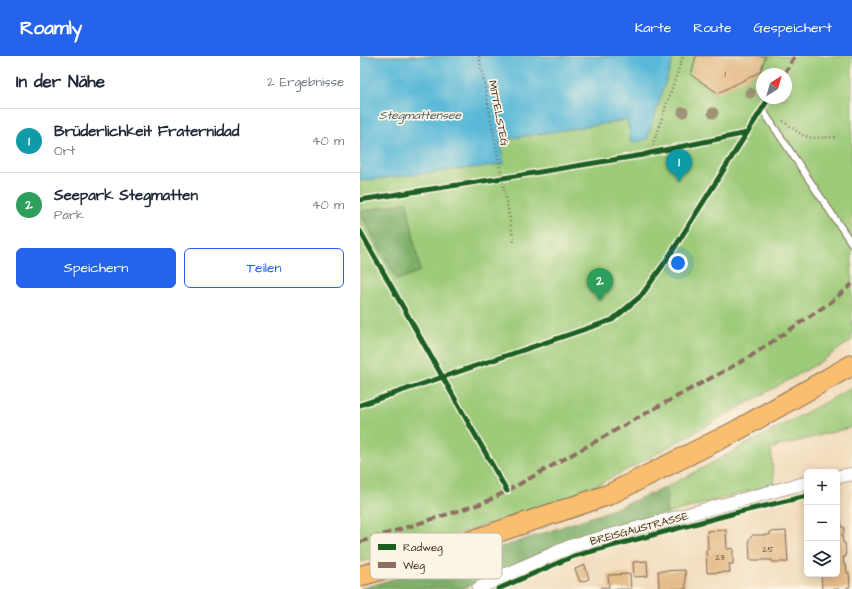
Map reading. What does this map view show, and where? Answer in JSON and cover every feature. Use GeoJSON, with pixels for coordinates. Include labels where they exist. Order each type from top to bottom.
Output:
{"type":"FeatureCollection","features":[{"type":"Feature","properties":{"kind":"main road"},"geometry":{"type":"LineString","coordinates":[[495,533],[608,495],[734,432],[852,365]]}},
{"type":"Feature","properties":{"kind":"main road"},"geometry":{"type":"LineString","coordinates":[[360,576],[370,573]]}},
{"type":"Feature","properties":{"kind":"street"},"geometry":{"type":"LineString","coordinates":[[840,476],[852,474]]}},
{"type":"Feature","properties":{"kind":"street","name":"BREISGAUSTRASSE"},"geometry":{"type":"LineString","coordinates":[[502,577],[571,546],[804,484]]}},
{"type":"Feature","properties":{"kind":"street","name":"BREISGAUSTRASSE"},"geometry":{"type":"LineString","coordinates":[[478,589],[498,579]]}},
{"type":"Feature","properties":{"kind":"lane"},"geometry":{"type":"LineString","coordinates":[[764,112],[852,244]]}},
{"type":"Feature","properties":{"kind":"path"},"geometry":{"type":"LineString","coordinates":[[650,153],[683,56]]}},
{"type":"Feature","properties":{"kind":"path"},"geometry":{"type":"LineString","coordinates":[[764,112],[782,120],[802,135],[812,138],[836,137]]}},
{"type":"Feature","properties":{"kind":"green space"},"geometry":{"type":"Polygon","coordinates":[[[360,56],[852,56],[852,340],[817,364],[634,466],[580,494],[460,533],[370,533],[370,559],[360,562],[360,56]]]}},
{"type":"Feature","properties":{"kind":"green space"},"geometry":{"type":"Polygon","coordinates":[[[407,202],[420,271],[397,280],[360,212],[407,202]]]}},
{"type":"Feature","properties":{"kind":"green space"},"geometry":{"type":"Polygon","coordinates":[[[852,388],[852,427],[771,448],[774,484],[666,514],[667,494],[665,488],[852,388]]]}},
{"type":"Feature","properties":{"kind":"green space"},"geometry":{"type":"Polygon","coordinates":[[[665,488],[667,494],[666,514],[568,541],[502,571],[502,547],[606,512],[665,488]]]}},
{"type":"Feature","properties":{"kind":"green space"},"geometry":{"type":"Polygon","coordinates":[[[394,579],[484,579],[462,589],[360,589],[394,579]]]}},
{"type":"Feature","properties":{"kind":"water","name":"Stegmattensee"},"geometry":{"type":"Polygon","coordinates":[[[360,56],[674,56],[647,139],[632,143],[627,120],[500,140],[504,164],[360,181],[360,56]]]}},
{"type":"Feature","properties":{"kind":"building"},"geometry":{"type":"Polygon","coordinates":[[[696,56],[766,56],[762,68],[756,68],[756,74],[718,93],[691,75],[696,56]]]}},
{"type":"Feature","properties":{"kind":"building"},"geometry":{"type":"Polygon","coordinates":[[[840,518],[841,527],[844,527],[844,533],[842,534],[843,543],[845,543],[846,557],[843,557],[844,565],[846,565],[847,573],[849,573],[850,587],[847,587],[847,589],[822,589],[821,577],[840,577],[840,518]]]}},
{"type":"Feature","properties":{"kind":"building"},"geometry":{"type":"Polygon","coordinates":[[[726,530],[727,549],[733,548],[733,564],[729,564],[730,572],[707,573],[707,531],[726,530]]]}},
{"type":"Feature","properties":{"kind":"building"},"geometry":{"type":"Polygon","coordinates":[[[786,531],[788,562],[750,560],[749,539],[753,535],[770,535],[770,532],[786,531]]]}},
{"type":"Feature","properties":{"kind":"building"},"geometry":{"type":"Polygon","coordinates":[[[647,561],[648,576],[634,577],[633,562],[647,561]]]}},
{"type":"Feature","properties":{"kind":"building"},"geometry":{"type":"Polygon","coordinates":[[[585,565],[589,579],[580,582],[575,569],[585,565]]]}},
{"type":"Feature","properties":{"kind":"building"},"geometry":{"type":"Polygon","coordinates":[[[685,570],[686,589],[659,589],[658,571],[685,570]]]}},
{"type":"Feature","properties":{"kind":"building"},"geometry":{"type":"Polygon","coordinates":[[[630,574],[631,589],[601,589],[601,587],[609,587],[608,575],[630,574]]]}},
{"type":"Feature","properties":{"kind":"marked path"},"geometry":{"type":"LineString","coordinates":[[788,68],[795,56]]}},
{"type":"Feature","properties":{"kind":"marked path"},"geometry":{"type":"LineString","coordinates":[[388,533],[483,503],[507,491],[748,358],[831,302],[852,284]]}},
{"type":"Feature","properties":{"kind":"marked path"},"geometry":{"type":"LineString","coordinates":[[360,542],[370,539]]}},
{"type":"Feature","properties":{"kind":"cycle path"},"geometry":{"type":"LineString","coordinates":[[360,405],[612,320],[641,296],[668,258],[765,104]]}},
{"type":"Feature","properties":{"kind":"cycle path"},"geometry":{"type":"LineString","coordinates":[[360,200],[643,155],[747,133]]}},
{"type":"Feature","properties":{"kind":"cycle path"},"geometry":{"type":"LineString","coordinates":[[360,231],[507,491]]}},
{"type":"Feature","properties":{"kind":"cycle path"},"geometry":{"type":"LineString","coordinates":[[498,589],[574,556],[735,513],[804,497]]}},
{"type":"Feature","properties":{"kind":"place","name":"Brüderlichkeit Fraternidad"},"geometry":{"type":"Point","coordinates":[679,182]}},
{"type":"Feature","properties":{"kind":"place","name":"Seepark Stegmatten"},"geometry":{"type":"Point","coordinates":[600,301]}}]}
